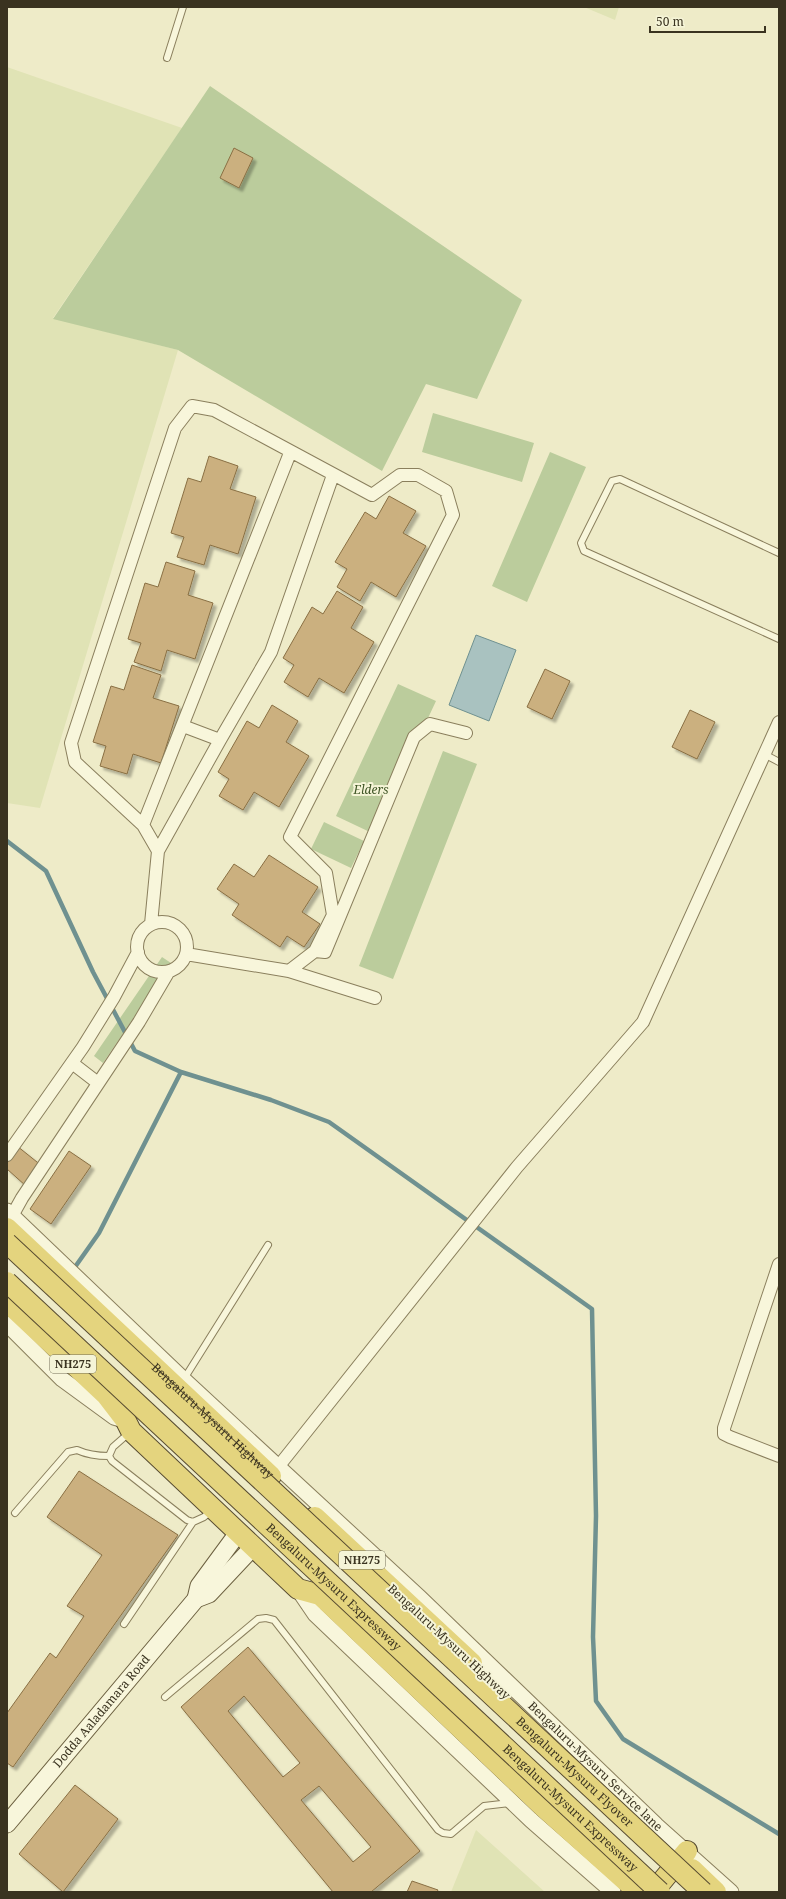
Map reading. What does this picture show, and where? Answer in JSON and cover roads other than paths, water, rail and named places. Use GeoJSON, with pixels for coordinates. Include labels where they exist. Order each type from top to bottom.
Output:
{"type":"FeatureCollection","features":[{"type":"Feature","properties":{"kind":"highway","name":"Bengaluru-Mysuru Highway"},"geometry":{"type":"LineString","coordinates":[[9,1219],[684,1855],[716,1892]]}},
{"type":"Feature","properties":{"kind":"highway","name":"Bengaluru-Mysuru Flyover"},"geometry":{"type":"LineString","coordinates":[[7,1242],[703,1892]]}},
{"type":"Feature","properties":{"kind":"highway","name":"Bengaluru-Mysuru Expressway"},"geometry":{"type":"LineString","coordinates":[[7,1282],[660,1892]]}},
{"type":"Feature","properties":{"kind":"highway","name":"Bengaluru-Mysuru Expressway"},"geometry":{"type":"LineString","coordinates":[[7,1302],[106,1395],[129,1426],[238,1533],[298,1589],[320,1596],[536,1813],[638,1892]]}},
{"type":"Feature","properties":{"kind":"highway"},"geometry":{"type":"LineString","coordinates":[[653,1892],[684,1855]]}},
{"type":"Feature","properties":{"kind":"main road"},"geometry":{"type":"LineString","coordinates":[[196,1599],[199,1586],[238,1533]]}},
{"type":"Feature","properties":{"kind":"main road"},"geometry":{"type":"LineString","coordinates":[[196,1599],[209,1594],[253,1547]]}},
{"type":"Feature","properties":{"kind":"main road","name":"Dodda Aaladamara Road"},"geometry":{"type":"LineString","coordinates":[[7,1824],[196,1599]]}},
{"type":"Feature","properties":{"kind":"street"},"geometry":{"type":"LineString","coordinates":[[158,851],[144,825],[75,762],[71,743],[175,428],[192,406],[214,410],[372,495],[400,475],[418,475],[446,491],[453,515],[290,837],[326,873],[333,914],[315,951],[290,971]]}},
{"type":"Feature","properties":{"kind":"street"},"geometry":{"type":"LineString","coordinates":[[144,825],[290,452]]}},
{"type":"Feature","properties":{"kind":"street"},"geometry":{"type":"LineString","coordinates":[[151,924],[158,851],[271,652],[333,475]]}},
{"type":"Feature","properties":{"kind":"street"},"geometry":{"type":"LineString","coordinates":[[278,1467],[508,1178],[644,1022],[779,722]]}},
{"type":"Feature","properties":{"kind":"street"},"geometry":{"type":"LineString","coordinates":[[315,951],[325,952],[414,737],[430,724],[466,733]]}},
{"type":"Feature","properties":{"kind":"street"},"geometry":{"type":"LineString","coordinates":[[183,726],[220,740]]}},
{"type":"Feature","properties":{"kind":"street"},"geometry":{"type":"LineString","coordinates":[[7,1155],[83,1047],[114,997],[138,952],[140,936],[145,929],[151,924],[168,922],[182,931],[187,946],[186,954],[182,962],[169,971],[139,1022],[9,1219]]}},
{"type":"Feature","properties":{"kind":"street"},"geometry":{"type":"LineString","coordinates":[[138,952],[141,960],[153,970],[161,972],[169,971]]}},
{"type":"Feature","properties":{"kind":"street"},"geometry":{"type":"LineString","coordinates":[[186,954],[290,971],[375,998]]}},
{"type":"Feature","properties":{"kind":"street"},"geometry":{"type":"LineString","coordinates":[[72,1063],[98,1083]]}},
{"type":"Feature","properties":{"kind":"street","name":"Bengaluru-Mysuru Service lane"},"geometry":{"type":"LineString","coordinates":[[9,1219],[419,1597],[656,1825],[684,1855],[731,1892]]}},
{"type":"Feature","properties":{"kind":"street"},"geometry":{"type":"LineString","coordinates":[[779,1264],[777,1279],[724,1428],[724,1434],[779,1456]]}},
{"type":"Feature","properties":{"kind":"street","name":"Bengaluru-Mysuru Expressway"},"geometry":{"type":"LineString","coordinates":[[7,1324],[62,1379],[114,1417],[129,1426]]}},
{"type":"Feature","properties":{"kind":"street","name":"Bengaluru-Mysuru Expressway"},"geometry":{"type":"LineString","coordinates":[[298,1589],[315,1614],[514,1803],[536,1813],[612,1892]]}},
{"type":"Feature","properties":{"kind":"lane"},"geometry":{"type":"LineString","coordinates":[[167,58],[183,7]]}},
{"type":"Feature","properties":{"kind":"lane"},"geometry":{"type":"LineString","coordinates":[[779,553],[620,479],[612,481],[582,543],[584,551],[779,639]]}},
{"type":"Feature","properties":{"kind":"lane"},"geometry":{"type":"LineString","coordinates":[[764,754],[779,762]]}},
{"type":"Feature","properties":{"kind":"lane"},"geometry":{"type":"LineString","coordinates":[[184,1380],[268,1245]]}},
{"type":"Feature","properties":{"kind":"lane"},"geometry":{"type":"LineString","coordinates":[[109,1456],[113,1447],[129,1426]]}},
{"type":"Feature","properties":{"kind":"lane"},"geometry":{"type":"LineString","coordinates":[[15,1513],[68,1452],[77,1450],[87,1454],[109,1456]]}},
{"type":"Feature","properties":{"kind":"lane"},"geometry":{"type":"LineString","coordinates":[[109,1456],[118,1467],[187,1520],[193,1522]]}},
{"type":"Feature","properties":{"kind":"lane"},"geometry":{"type":"LineString","coordinates":[[124,1624],[193,1522],[204,1517],[213,1509]]}},
{"type":"Feature","properties":{"kind":"lane"},"geometry":{"type":"LineString","coordinates":[[165,1697],[258,1619],[266,1618],[274,1620],[438,1830],[443,1833],[451,1834],[484,1806],[514,1803]]}},
{"type":"Feature","properties":{"kind":"water"},"geometry":{"type":"Polygon","coordinates":[[[476,635],[516,650],[489,721],[449,705],[476,635]]]}},
{"type":"Feature","properties":{"kind":"waterway"},"geometry":{"type":"LineString","coordinates":[[7,841],[46,871],[93,972],[135,1051],[181,1072],[271,1100],[329,1122],[592,1309],[596,1516],[593,1637],[596,1701],[623,1739],[779,1834]]}},
{"type":"Feature","properties":{"kind":"waterway"},"geometry":{"type":"LineString","coordinates":[[75,1267],[99,1233],[181,1072]]}},
{"type":"Feature","properties":{"kind":"park label","name":"Elders"},"geometry":{"type":"Point","coordinates":[371,790]}}]}
